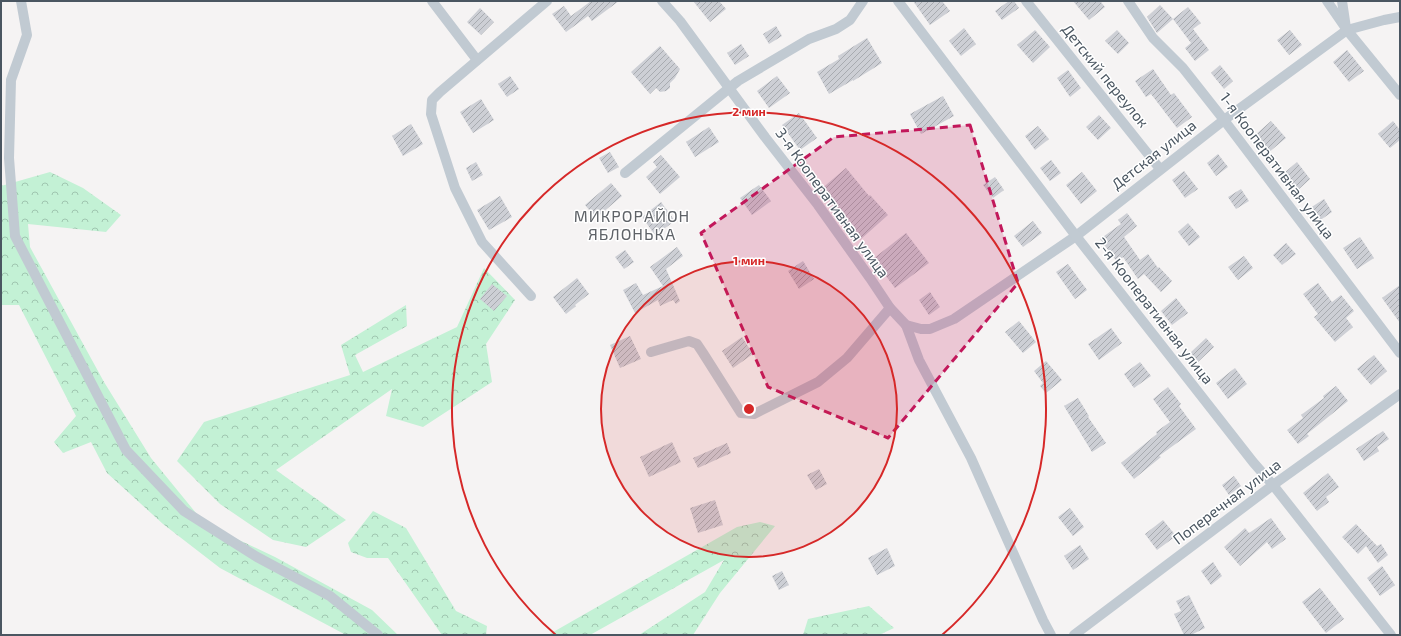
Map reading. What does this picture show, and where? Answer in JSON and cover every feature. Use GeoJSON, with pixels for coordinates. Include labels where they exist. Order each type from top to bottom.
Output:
{"type":"FeatureCollection","features":[{"type":"Feature","properties":{"kind":"street"},"geometry":{"type":"LineString","coordinates":[[21,1],[27,35],[11,80],[9,158],[15,236],[126,450],[184,511],[257,557],[330,596],[378,635]]}},
{"type":"Feature","properties":{"kind":"street"},"geometry":{"type":"LineString","coordinates":[[432,1],[477,60]]}},
{"type":"Feature","properties":{"kind":"street"},"geometry":{"type":"LineString","coordinates":[[531,296],[482,242],[455,188],[431,114],[432,100],[440,92],[547,1]]}},
{"type":"Feature","properties":{"kind":"street","name":"3-я Кооперативная улица"},"geometry":{"type":"LineString","coordinates":[[662,1],[680,21],[797,178],[890,308],[906,325]]}},
{"type":"Feature","properties":{"kind":"street"},"geometry":{"type":"LineString","coordinates":[[625,173],[738,81],[809,39],[836,29],[850,20],[864,1]]}},
{"type":"Feature","properties":{"kind":"street","name":"2-я Кооперативная улица"},"geometry":{"type":"LineString","coordinates":[[898,1],[1076,236],[1248,456],[1273,485],[1391,635]]}},
{"type":"Feature","properties":{"kind":"street","name":"Детский переулок"},"geometry":{"type":"LineString","coordinates":[[1026,1],[1160,169]]}},
{"type":"Feature","properties":{"kind":"street","name":"1-я Кооперативная улица"},"geometry":{"type":"LineString","coordinates":[[1128,1],[1152,38],[1183,68],[1224,120],[1400,353]]}},
{"type":"Feature","properties":{"kind":"street"},"geometry":{"type":"LineString","coordinates":[[1327,1],[1347,30],[1400,95]]}},
{"type":"Feature","properties":{"kind":"street"},"geometry":{"type":"LineString","coordinates":[[1342,1],[1347,30]]}},
{"type":"Feature","properties":{"kind":"street","name":"Детская улица"},"geometry":{"type":"LineString","coordinates":[[906,325],[921,329],[930,329],[954,319],[1076,236],[1224,120],[1347,30],[1400,17]]}},
{"type":"Feature","properties":{"kind":"street"},"geometry":{"type":"LineString","coordinates":[[652,352],[689,342],[697,344],[741,413],[754,414],[818,382],[847,358],[890,308]]}},
{"type":"Feature","properties":{"kind":"street"},"geometry":{"type":"LineString","coordinates":[[906,325],[919,360],[972,458],[1051,635]]}},
{"type":"Feature","properties":{"kind":"street","name":"Поперечная улица"},"geometry":{"type":"LineString","coordinates":[[1074,635],[1273,485],[1400,394]]}},
{"type":"Feature","properties":{"kind":"highlighted area"},"geometry":{"type":"Polygon","coordinates":[[[970,125],[1018,283],[888,438],[768,387],[701,233],[834,137],[970,125]]]}},
{"type":"Feature","properties":{"kind":"green space"},"geometry":{"type":"Polygon","coordinates":[[[50,172],[83,188],[121,215],[106,232],[28,224],[30,247],[104,382],[151,458],[205,524],[275,557],[372,610],[398,635],[346,635],[220,568],[163,524],[107,473],[91,442],[63,453],[54,442],[76,416],[19,305],[1,305],[1,186],[50,172]]]}},
{"type":"Feature","properties":{"kind":"green space"},"geometry":{"type":"Polygon","coordinates":[[[484,268],[515,300],[486,344],[492,382],[423,427],[386,416],[392,389],[276,470],[346,520],[306,547],[273,540],[220,504],[177,461],[204,422],[350,375],[341,345],[406,305],[407,326],[355,355],[363,372],[457,327],[484,268]]]}},
{"type":"Feature","properties":{"kind":"green space"},"geometry":{"type":"Polygon","coordinates":[[[373,511],[406,528],[456,611],[487,626],[486,635],[442,635],[388,558],[367,558],[351,552],[348,543],[373,511]]]}},
{"type":"Feature","properties":{"kind":"green space"},"geometry":{"type":"Polygon","coordinates":[[[760,522],[775,526],[720,593],[693,635],[639,635],[705,592],[724,560],[590,635],[548,635],[737,527],[760,522]]]}},
{"type":"Feature","properties":{"kind":"green space"},"geometry":{"type":"Polygon","coordinates":[[[869,606],[894,628],[879,635],[803,635],[808,619],[869,606]]]}},
{"type":"Feature","properties":{"kind":"building"},"geometry":{"type":"Polygon","coordinates":[[[591,1],[619,1],[592,21],[588,16],[566,32],[552,14],[564,6],[571,16],[591,1]]]}},
{"type":"Feature","properties":{"kind":"building"},"geometry":{"type":"Polygon","coordinates":[[[693,1],[719,1],[726,9],[710,22],[693,1]]]}},
{"type":"Feature","properties":{"kind":"building"},"geometry":{"type":"Polygon","coordinates":[[[913,1],[942,1],[950,11],[930,25],[913,1]]]}},
{"type":"Feature","properties":{"kind":"building"},"geometry":{"type":"Polygon","coordinates":[[[1009,1],[1014,1],[1019,8],[1002,20],[995,11],[1009,1]]]}},
{"type":"Feature","properties":{"kind":"building"},"geometry":{"type":"Polygon","coordinates":[[[1073,1],[1100,1],[1105,7],[1089,20],[1073,1]]]}},
{"type":"Feature","properties":{"kind":"building"},"geometry":{"type":"Polygon","coordinates":[[[1160,5],[1173,19],[1157,33],[1147,17],[1160,5]]]}},
{"type":"Feature","properties":{"kind":"building"},"geometry":{"type":"Polygon","coordinates":[[[1188,7],[1201,23],[1193,29],[1209,50],[1195,61],[1185,48],[1191,43],[1173,19],[1188,7]]]}},
{"type":"Feature","properties":{"kind":"building"},"geometry":{"type":"Polygon","coordinates":[[[480,8],[494,22],[481,35],[467,22],[480,8]]]}},
{"type":"Feature","properties":{"kind":"building"},"geometry":{"type":"Polygon","coordinates":[[[776,26],[782,36],[769,44],[763,34],[776,26]]]}},
{"type":"Feature","properties":{"kind":"building"},"geometry":{"type":"Polygon","coordinates":[[[964,28],[976,44],[961,56],[949,41],[964,28]]]}},
{"type":"Feature","properties":{"kind":"building"},"geometry":{"type":"Polygon","coordinates":[[[1035,30],[1050,47],[1033,63],[1017,45],[1035,30]]]}},
{"type":"Feature","properties":{"kind":"building"},"geometry":{"type":"Polygon","coordinates":[[[1117,30],[1129,43],[1118,54],[1105,41],[1117,30]]]}},
{"type":"Feature","properties":{"kind":"building"},"geometry":{"type":"Polygon","coordinates":[[[1290,30],[1302,45],[1289,55],[1277,40],[1290,30]]]}},
{"type":"Feature","properties":{"kind":"building"},"geometry":{"type":"Polygon","coordinates":[[[867,38],[882,63],[829,94],[817,72],[839,59],[838,56],[867,38]]]}},
{"type":"Feature","properties":{"kind":"building"},"geometry":{"type":"Polygon","coordinates":[[[741,44],[749,56],[735,65],[727,53],[741,44]]]}},
{"type":"Feature","properties":{"kind":"building"},"geometry":{"type":"Polygon","coordinates":[[[660,46],[680,69],[670,83],[670,88],[666,91],[660,92],[656,88],[650,94],[631,72],[660,46]]]}},
{"type":"Feature","properties":{"kind":"building"},"geometry":{"type":"Polygon","coordinates":[[[1347,50],[1364,71],[1349,82],[1333,62],[1347,50]]]}},
{"type":"Feature","properties":{"kind":"building"},"geometry":{"type":"Polygon","coordinates":[[[1220,65],[1233,81],[1224,89],[1211,73],[1220,65]]]}},
{"type":"Feature","properties":{"kind":"building"},"geometry":{"type":"Polygon","coordinates":[[[1153,69],[1171,95],[1174,93],[1192,117],[1177,128],[1151,94],[1146,97],[1135,81],[1153,69]]]}},
{"type":"Feature","properties":{"kind":"building"},"geometry":{"type":"Polygon","coordinates":[[[1068,70],[1081,88],[1070,97],[1057,78],[1068,70]]]}},
{"type":"Feature","properties":{"kind":"building"},"geometry":{"type":"Polygon","coordinates":[[[510,76],[519,89],[507,97],[498,84],[510,76]]]}},
{"type":"Feature","properties":{"kind":"building"},"geometry":{"type":"Polygon","coordinates":[[[777,76],[790,93],[769,108],[757,91],[777,76]]]}},
{"type":"Feature","properties":{"kind":"building"},"geometry":{"type":"Polygon","coordinates":[[[943,96],[954,116],[921,134],[910,114],[943,96]]]}},
{"type":"Feature","properties":{"kind":"building"},"geometry":{"type":"Polygon","coordinates":[[[481,99],[494,120],[473,133],[460,112],[481,99]]]}},
{"type":"Feature","properties":{"kind":"building"},"geometry":{"type":"Polygon","coordinates":[[[799,113],[817,138],[800,150],[782,125],[799,113]]]}},
{"type":"Feature","properties":{"kind":"building"},"geometry":{"type":"Polygon","coordinates":[[[1099,115],[1111,128],[1098,140],[1086,127],[1099,115]]]}},
{"type":"Feature","properties":{"kind":"building"},"geometry":{"type":"Polygon","coordinates":[[[1271,121],[1286,138],[1268,153],[1254,136],[1271,121]]]}},
{"type":"Feature","properties":{"kind":"building"},"geometry":{"type":"Polygon","coordinates":[[[1393,121],[1400,130],[1400,140],[1390,148],[1378,134],[1393,121]]]}},
{"type":"Feature","properties":{"kind":"building"},"geometry":{"type":"Polygon","coordinates":[[[411,124],[423,144],[403,156],[392,136],[411,124]]]}},
{"type":"Feature","properties":{"kind":"building"},"geometry":{"type":"Polygon","coordinates":[[[1038,126],[1049,139],[1035,150],[1025,136],[1038,126]]]}},
{"type":"Feature","properties":{"kind":"building"},"geometry":{"type":"Polygon","coordinates":[[[709,127],[719,142],[695,157],[686,142],[709,127]]]}},
{"type":"Feature","properties":{"kind":"building"},"geometry":{"type":"Polygon","coordinates":[[[610,152],[619,167],[608,173],[599,158],[610,152]]]}},
{"type":"Feature","properties":{"kind":"building"},"geometry":{"type":"Polygon","coordinates":[[[1218,154],[1228,167],[1216,176],[1207,163],[1218,154]]]}},
{"type":"Feature","properties":{"kind":"building"},"geometry":{"type":"Polygon","coordinates":[[[661,155],[680,177],[660,194],[646,177],[657,167],[653,162],[661,155]]]}},
{"type":"Feature","properties":{"kind":"building"},"geometry":{"type":"Polygon","coordinates":[[[1051,160],[1061,173],[1050,181],[1040,168],[1051,160]]]}},
{"type":"Feature","properties":{"kind":"building"},"geometry":{"type":"Polygon","coordinates":[[[476,162],[483,175],[472,181],[466,168],[476,162]]]}},
{"type":"Feature","properties":{"kind":"building"},"geometry":{"type":"Polygon","coordinates":[[[1297,162],[1310,179],[1297,191],[1283,174],[1297,162]]]}},
{"type":"Feature","properties":{"kind":"building"},"geometry":{"type":"Polygon","coordinates":[[[846,168],[869,196],[870,195],[888,215],[860,240],[842,219],[844,218],[820,190],[846,168]]]}},
{"type":"Feature","properties":{"kind":"building"},"geometry":{"type":"Polygon","coordinates":[[[1184,171],[1198,189],[1185,198],[1172,180],[1184,171]]]}},
{"type":"Feature","properties":{"kind":"building"},"geometry":{"type":"Polygon","coordinates":[[[1082,172],[1097,191],[1081,204],[1066,185],[1082,172]]]}},
{"type":"Feature","properties":{"kind":"building"},"geometry":{"type":"Polygon","coordinates":[[[995,177],[1004,190],[993,198],[983,185],[995,177]]]}},
{"type":"Feature","properties":{"kind":"building"},"geometry":{"type":"Polygon","coordinates":[[[611,183],[622,196],[596,218],[585,205],[611,183]]]}},
{"type":"Feature","properties":{"kind":"building"},"geometry":{"type":"Polygon","coordinates":[[[759,185],[771,201],[752,215],[740,198],[759,185]]]}},
{"type":"Feature","properties":{"kind":"building"},"geometry":{"type":"Polygon","coordinates":[[[1241,189],[1249,201],[1236,209],[1228,197],[1241,189]]]}},
{"type":"Feature","properties":{"kind":"building"},"geometry":{"type":"Polygon","coordinates":[[[500,196],[512,217],[489,230],[477,210],[500,196]]]}},
{"type":"Feature","properties":{"kind":"building"},"geometry":{"type":"Polygon","coordinates":[[[1324,199],[1332,212],[1316,223],[1307,210],[1324,199]]]}},
{"type":"Feature","properties":{"kind":"building"},"geometry":{"type":"Polygon","coordinates":[[[661,202],[675,221],[655,235],[642,217],[661,202]]]}},
{"type":"Feature","properties":{"kind":"building"},"geometry":{"type":"Polygon","coordinates":[[[1127,213],[1137,226],[1124,237],[1140,260],[1148,254],[1158,268],[1159,267],[1172,281],[1161,292],[1144,274],[1138,279],[1123,257],[1117,262],[1100,239],[1121,224],[1118,220],[1127,213]]]}},
{"type":"Feature","properties":{"kind":"building"},"geometry":{"type":"Polygon","coordinates":[[[1033,221],[1042,233],[1023,247],[1014,236],[1033,221]]]}},
{"type":"Feature","properties":{"kind":"building"},"geometry":{"type":"Polygon","coordinates":[[[1188,223],[1200,237],[1189,246],[1178,232],[1188,223]]]}},
{"type":"Feature","properties":{"kind":"building"},"geometry":{"type":"Polygon","coordinates":[[[906,233],[929,263],[895,288],[873,259],[906,233]]]}},
{"type":"Feature","properties":{"kind":"building"},"geometry":{"type":"Polygon","coordinates":[[[1360,237],[1374,258],[1357,269],[1343,248],[1360,237]]]}},
{"type":"Feature","properties":{"kind":"building"},"geometry":{"type":"Polygon","coordinates":[[[1286,243],[1296,254],[1282,265],[1273,255],[1286,243]]]}},
{"type":"Feature","properties":{"kind":"building"},"geometry":{"type":"Polygon","coordinates":[[[677,247],[683,256],[666,269],[680,301],[676,304],[673,300],[660,306],[658,300],[635,313],[623,290],[636,283],[643,295],[663,286],[650,267],[677,247]]]}},
{"type":"Feature","properties":{"kind":"building"},"geometry":{"type":"Polygon","coordinates":[[[625,250],[634,262],[624,269],[615,257],[625,250]]]}},
{"type":"Feature","properties":{"kind":"building"},"geometry":{"type":"Polygon","coordinates":[[[1244,256],[1253,268],[1238,280],[1228,267],[1244,256]]]}},
{"type":"Feature","properties":{"kind":"building"},"geometry":{"type":"Polygon","coordinates":[[[803,261],[814,279],[799,289],[788,271],[803,261]]]}},
{"type":"Feature","properties":{"kind":"building"},"geometry":{"type":"Polygon","coordinates":[[[1068,264],[1087,290],[1075,299],[1056,272],[1068,264]]]}},
{"type":"Feature","properties":{"kind":"building"},"geometry":{"type":"Polygon","coordinates":[[[577,278],[589,294],[566,314],[553,297],[577,278]]]}},
{"type":"Feature","properties":{"kind":"building"},"geometry":{"type":"Polygon","coordinates":[[[1318,283],[1332,302],[1341,295],[1354,311],[1346,318],[1353,327],[1335,342],[1314,317],[1318,314],[1303,294],[1318,283]]]}},
{"type":"Feature","properties":{"kind":"building"},"geometry":{"type":"Polygon","coordinates":[[[492,284],[507,296],[494,311],[480,299],[492,284]]]}},
{"type":"Feature","properties":{"kind":"building"},"geometry":{"type":"Polygon","coordinates":[[[1400,285],[1400,323],[1382,298],[1400,285]]]}},
{"type":"Feature","properties":{"kind":"building"},"geometry":{"type":"Polygon","coordinates":[[[930,292],[940,307],[929,315],[919,300],[930,292]]]}},
{"type":"Feature","properties":{"kind":"building"},"geometry":{"type":"Polygon","coordinates":[[[1176,298],[1188,313],[1172,325],[1161,311],[1176,298]]]}},
{"type":"Feature","properties":{"kind":"building"},"geometry":{"type":"Polygon","coordinates":[[[1019,321],[1036,342],[1023,353],[1005,332],[1019,321]]]}},
{"type":"Feature","properties":{"kind":"building"},"geometry":{"type":"Polygon","coordinates":[[[1111,328],[1122,343],[1099,360],[1088,344],[1111,328]]]}},
{"type":"Feature","properties":{"kind":"building"},"geometry":{"type":"Polygon","coordinates":[[[630,336],[641,359],[620,368],[610,345],[630,336]]]}},
{"type":"Feature","properties":{"kind":"building"},"geometry":{"type":"Polygon","coordinates":[[[742,337],[753,354],[733,368],[722,351],[742,337]]]}},
{"type":"Feature","properties":{"kind":"building"},"geometry":{"type":"Polygon","coordinates":[[[1206,338],[1214,347],[1198,362],[1190,353],[1206,338]]]}},
{"type":"Feature","properties":{"kind":"building"},"geometry":{"type":"Polygon","coordinates":[[[1374,355],[1387,371],[1371,385],[1357,369],[1374,355]]]}},
{"type":"Feature","properties":{"kind":"building"},"geometry":{"type":"Polygon","coordinates":[[[1046,361],[1062,380],[1046,393],[1040,386],[1043,383],[1034,371],[1046,361]]]}},
{"type":"Feature","properties":{"kind":"building"},"geometry":{"type":"Polygon","coordinates":[[[1140,362],[1151,376],[1134,388],[1124,374],[1140,362]]]}},
{"type":"Feature","properties":{"kind":"building"},"geometry":{"type":"Polygon","coordinates":[[[1235,368],[1247,384],[1228,399],[1216,383],[1235,368]]]}},
{"type":"Feature","properties":{"kind":"building"},"geometry":{"type":"Polygon","coordinates":[[[1336,386],[1348,401],[1307,434],[1309,436],[1298,444],[1287,430],[1303,418],[1301,415],[1324,398],[1323,396],[1336,386]]]}},
{"type":"Feature","properties":{"kind":"building"},"geometry":{"type":"Polygon","coordinates":[[[1168,387],[1181,404],[1179,406],[1196,429],[1159,456],[1161,457],[1134,479],[1121,463],[1157,434],[1156,432],[1170,422],[1153,399],[1168,387]]]}},
{"type":"Feature","properties":{"kind":"building"},"geometry":{"type":"Polygon","coordinates":[[[1078,398],[1089,416],[1088,417],[1106,443],[1092,452],[1064,406],[1078,398]]]}},
{"type":"Feature","properties":{"kind":"building"},"geometry":{"type":"Polygon","coordinates":[[[1383,431],[1389,439],[1377,447],[1379,451],[1364,461],[1356,449],[1383,431]]]}},
{"type":"Feature","properties":{"kind":"building"},"geometry":{"type":"Polygon","coordinates":[[[672,442],[681,462],[649,477],[640,457],[672,442]]]}},
{"type":"Feature","properties":{"kind":"building"},"geometry":{"type":"Polygon","coordinates":[[[727,443],[731,453],[698,468],[693,458],[727,443]]]}},
{"type":"Feature","properties":{"kind":"building"},"geometry":{"type":"Polygon","coordinates":[[[819,469],[827,484],[816,490],[807,475],[819,469]]]}},
{"type":"Feature","properties":{"kind":"building"},"geometry":{"type":"Polygon","coordinates":[[[1328,473],[1339,487],[1326,497],[1329,502],[1317,511],[1303,493],[1328,473]]]}},
{"type":"Feature","properties":{"kind":"building"},"geometry":{"type":"Polygon","coordinates":[[[1234,476],[1241,486],[1229,495],[1222,485],[1234,476]]]}},
{"type":"Feature","properties":{"kind":"building"},"geometry":{"type":"Polygon","coordinates":[[[715,500],[723,525],[698,533],[690,508],[715,500]]]}},
{"type":"Feature","properties":{"kind":"building"},"geometry":{"type":"Polygon","coordinates":[[[1070,508],[1084,527],[1073,536],[1058,517],[1070,508]]]}},
{"type":"Feature","properties":{"kind":"building"},"geometry":{"type":"Polygon","coordinates":[[[1271,518],[1286,539],[1272,549],[1267,542],[1240,566],[1224,547],[1245,528],[1249,533],[1271,518]]]}},
{"type":"Feature","properties":{"kind":"building"},"geometry":{"type":"Polygon","coordinates":[[[1163,520],[1176,536],[1157,550],[1145,534],[1163,520]]]}},
{"type":"Feature","properties":{"kind":"building"},"geometry":{"type":"Polygon","coordinates":[[[1356,524],[1377,546],[1381,544],[1388,555],[1378,563],[1366,546],[1358,554],[1342,537],[1356,524]]]}},
{"type":"Feature","properties":{"kind":"building"},"geometry":{"type":"Polygon","coordinates":[[[1080,545],[1089,559],[1073,570],[1064,556],[1080,545]]]}},
{"type":"Feature","properties":{"kind":"building"},"geometry":{"type":"Polygon","coordinates":[[[887,548],[895,566],[877,575],[868,558],[887,548]]]}},
{"type":"Feature","properties":{"kind":"building"},"geometry":{"type":"Polygon","coordinates":[[[1213,562],[1222,576],[1211,585],[1201,571],[1213,562]]]}},
{"type":"Feature","properties":{"kind":"building"},"geometry":{"type":"Polygon","coordinates":[[[1382,566],[1395,585],[1380,596],[1367,578],[1382,566]]]}},
{"type":"Feature","properties":{"kind":"building"},"geometry":{"type":"Polygon","coordinates":[[[782,571],[789,585],[779,590],[772,576],[782,571]]]}},
{"type":"Feature","properties":{"kind":"building"},"geometry":{"type":"Polygon","coordinates":[[[1320,588],[1344,619],[1326,633],[1302,602],[1320,588]]]}},
{"type":"Feature","properties":{"kind":"building"},"geometry":{"type":"Polygon","coordinates":[[[1189,595],[1205,628],[1191,635],[1184,635],[1174,614],[1181,611],[1176,601],[1189,595]]]}},
{"type":"Feature","properties":{"kind":"district","name":"МИКРОРАЙОН ЯБЛОНЬКА"},"geometry":{"type":"Point","coordinates":[632,225]}}]}
